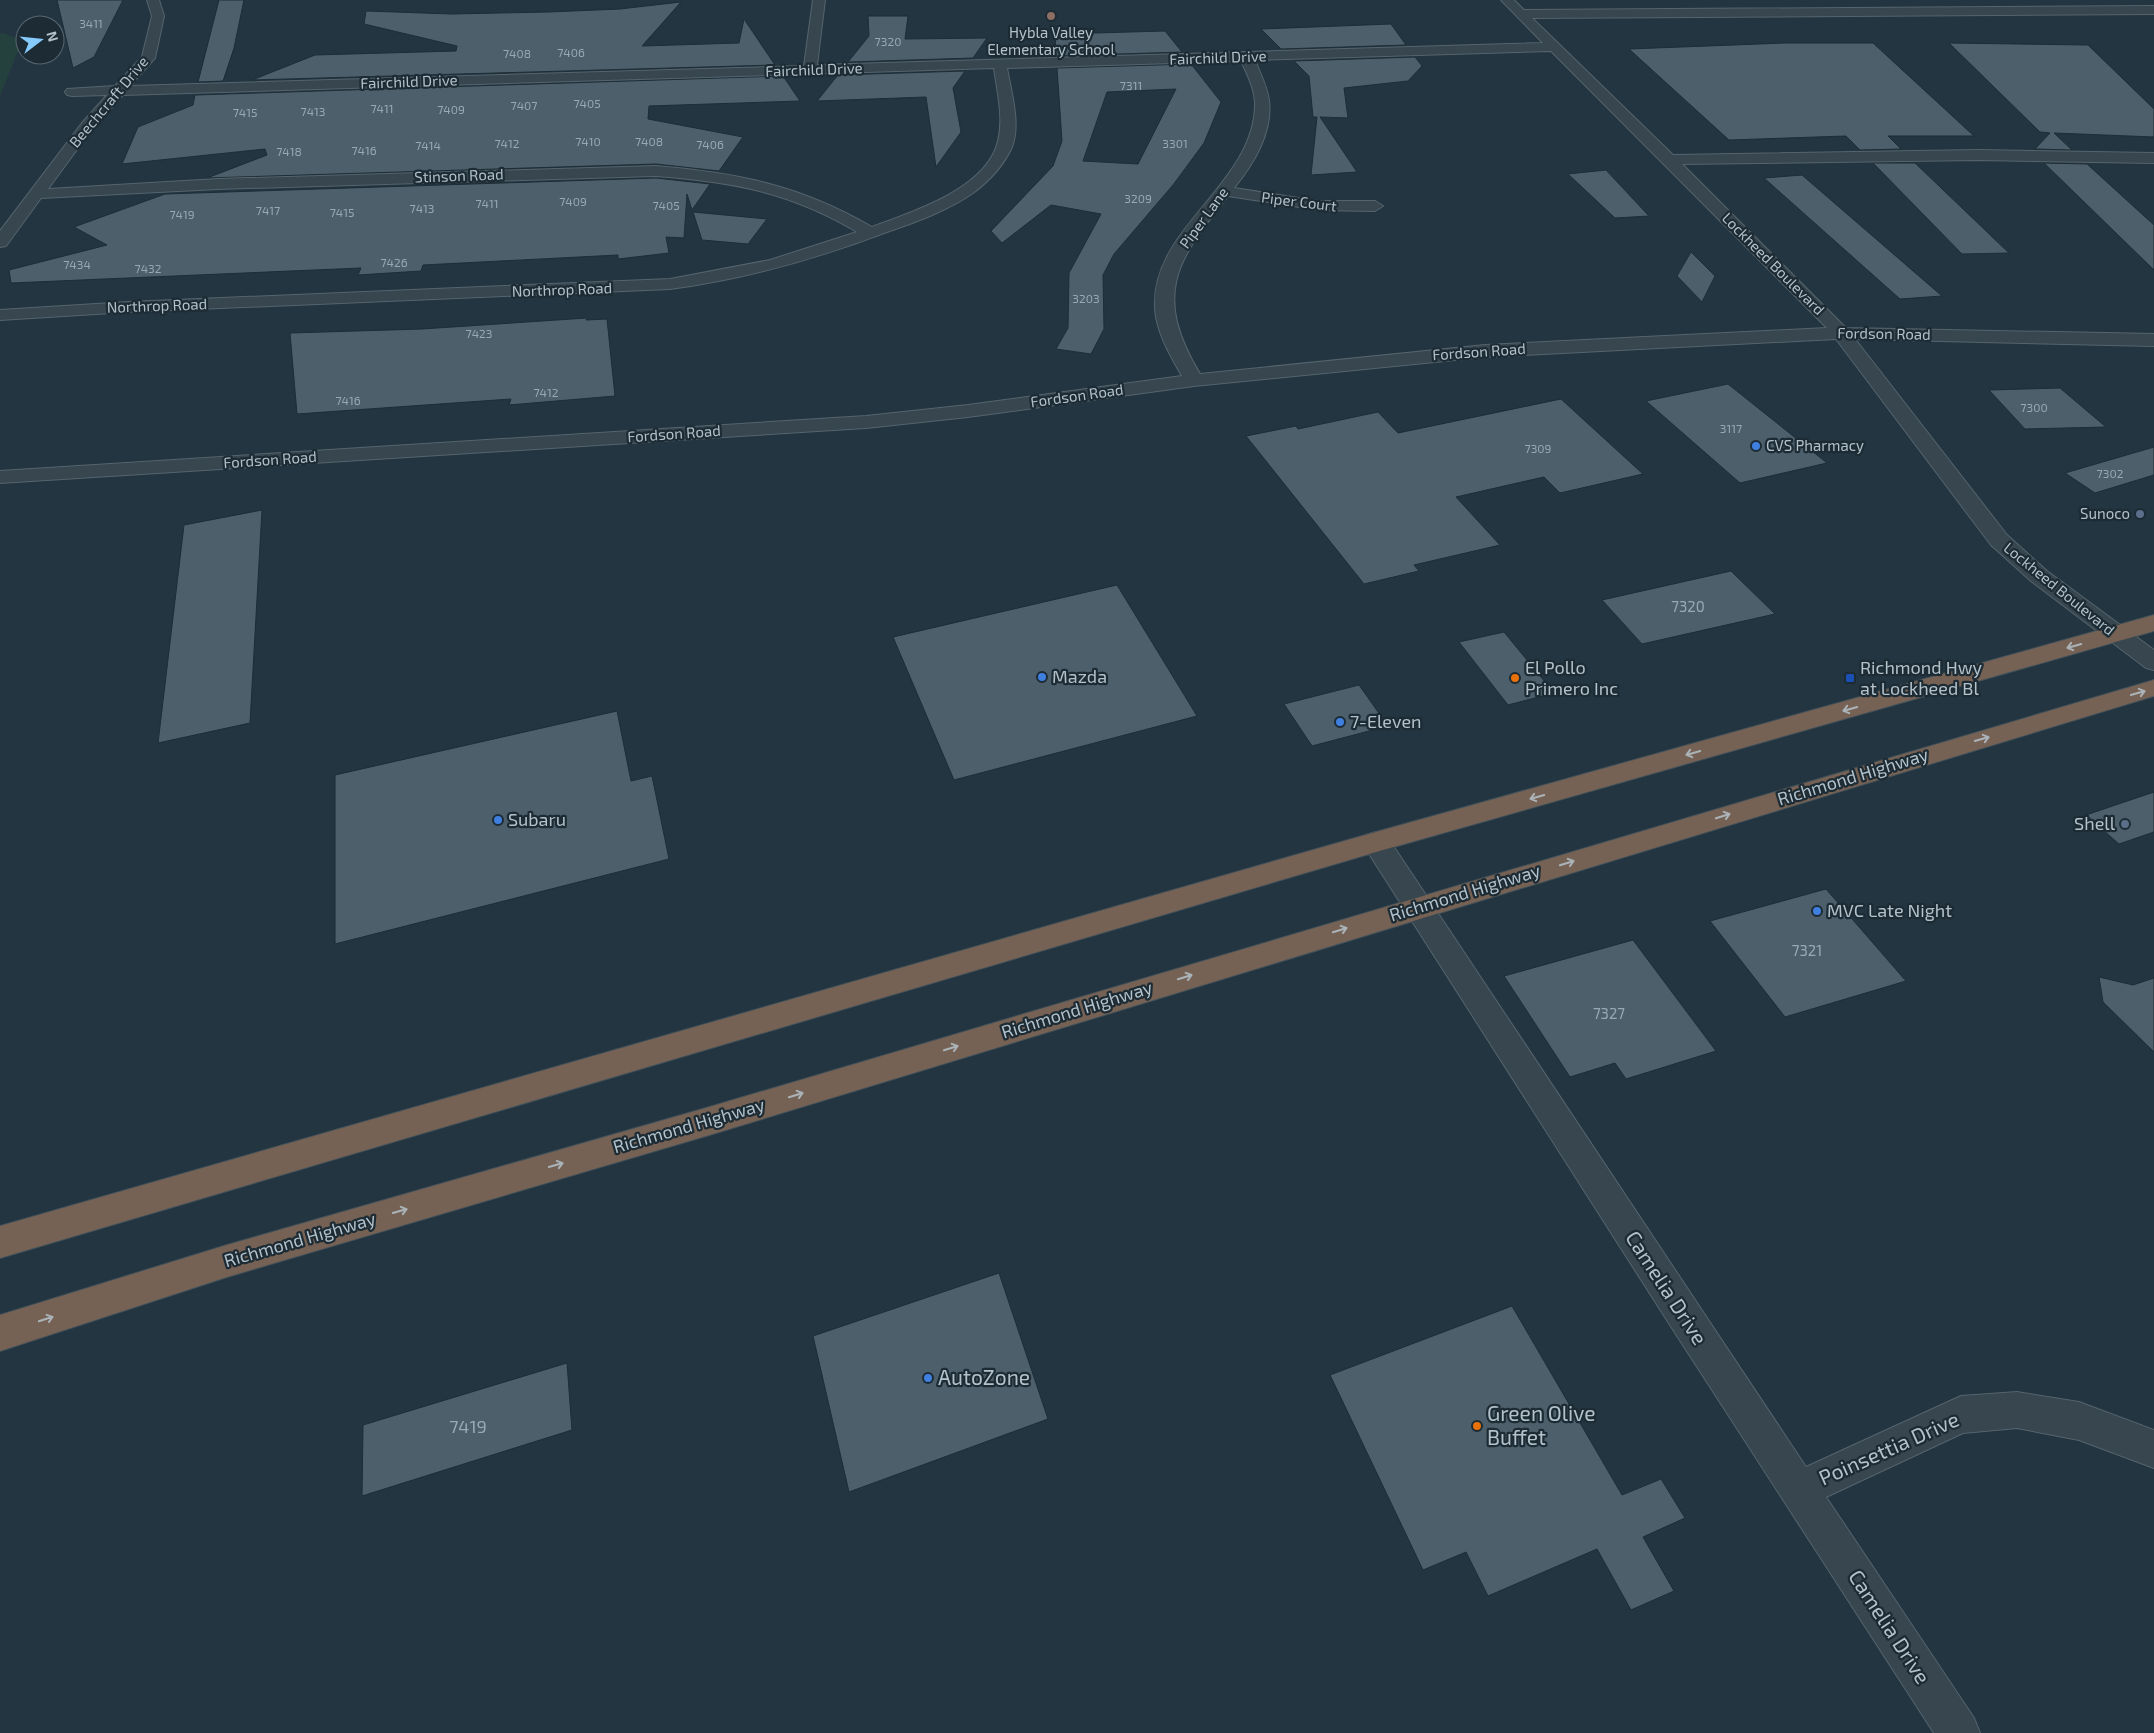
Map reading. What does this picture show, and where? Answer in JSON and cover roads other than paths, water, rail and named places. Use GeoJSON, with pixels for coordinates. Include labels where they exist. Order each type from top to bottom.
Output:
{"type":"FeatureCollection","features":[{"type":"Feature","properties":{"kind":"highway"},"geometry":{"type":"LineString","coordinates":[[0,1242],[1376,842],[2154,623]]}},
{"type":"Feature","properties":{"kind":"highway","name":"Richmond Highway"},"geometry":{"type":"LineString","coordinates":[[0,1333],[227,1261],[706,1122],[2154,688]]}},
{"type":"Feature","properties":{"kind":"street","name":"Beechcraft Drive"},"geometry":{"type":"LineString","coordinates":[[0,242],[87,126],[148,58],[158,16],[153,0]]}},
{"type":"Feature","properties":{"kind":"street"},"geometry":{"type":"LineString","coordinates":[[810,70],[819,0]]}},
{"type":"Feature","properties":{"kind":"street","name":"Lockheed Boulevard"},"geometry":{"type":"LineString","coordinates":[[1507,0],[1670,160],[1841,333],[1999,540],[2039,576],[2154,662]]}},
{"type":"Feature","properties":{"kind":"street"},"geometry":{"type":"LineString","coordinates":[[2148,0],[2154,3]]}},
{"type":"Feature","properties":{"kind":"street"},"geometry":{"type":"LineString","coordinates":[[1522,14],[2154,10]]}},
{"type":"Feature","properties":{"kind":"street","name":"Fairchild Drive"},"geometry":{"type":"LineString","coordinates":[[72,92],[1247,58],[1555,47]]}},
{"type":"Feature","properties":{"kind":"street","name":"Piper Lane"},"geometry":{"type":"LineString","coordinates":[[1194,380],[1168,327],[1164,307],[1166,285],[1171,267],[1181,248],[1253,149],[1261,123],[1259,88],[1247,58]]}},
{"type":"Feature","properties":{"kind":"street","name":"Northrop Road"},"geometry":{"type":"LineString","coordinates":[[0,315],[128,307],[670,284],[721,277],[774,266],[809,256],[870,233],[947,201],[970,188],[989,171],[1005,145],[1007,130],[1000,65]]}},
{"type":"Feature","properties":{"kind":"street"},"geometry":{"type":"LineString","coordinates":[[1670,160],[1978,155],[2154,158]]}},
{"type":"Feature","properties":{"kind":"street","name":"Stinson Road"},"geometry":{"type":"LineString","coordinates":[[36,194],[228,184],[656,171],[721,178],[777,190],[815,202],[870,233]]}},
{"type":"Feature","properties":{"kind":"street","name":"Piper Court"},"geometry":{"type":"LineString","coordinates":[[1224,191],[1306,205],[1348,208],[1375,206]]}},
{"type":"Feature","properties":{"kind":"street","name":"Fordson Road"},"geometry":{"type":"LineString","coordinates":[[0,477],[866,422],[968,411],[1194,380],[1485,351],[1841,333],[2154,340]]}},
{"type":"Feature","properties":{"kind":"street","name":"Camelia Drive"},"geometry":{"type":"LineString","coordinates":[[1376,842],[1959,1733]]}},
{"type":"Feature","properties":{"kind":"street","name":"Poinsettia Drive"},"geometry":{"type":"LineString","coordinates":[[1799,1490],[1961,1415],[2017,1410],[2079,1422],[2154,1449]]}},
{"type":"Feature","properties":{"kind":"place","name":"Hybla Valley Elementary School"},"geometry":{"type":"Point","coordinates":[1051,16]}},
{"type":"Feature","properties":{"kind":"place","name":"CVS Pharmacy"},"geometry":{"type":"Point","coordinates":[1756,446]}},
{"type":"Feature","properties":{"kind":"place","name":"Sunoco"},"geometry":{"type":"Point","coordinates":[2140,514]}},
{"type":"Feature","properties":{"kind":"place","name":"Mazda"},"geometry":{"type":"Point","coordinates":[1042,677]}},
{"type":"Feature","properties":{"kind":"place","name":"El Pollo Primero Inc"},"geometry":{"type":"Point","coordinates":[1515,678]}},
{"type":"Feature","properties":{"kind":"place","name":"Richmond Hwy at Lockheed Bl"},"geometry":{"type":"Point","coordinates":[1850,678]}},
{"type":"Feature","properties":{"kind":"place","name":"7-Eleven"},"geometry":{"type":"Point","coordinates":[1340,722]}},
{"type":"Feature","properties":{"kind":"place","name":"Subaru"},"geometry":{"type":"Point","coordinates":[498,820]}},
{"type":"Feature","properties":{"kind":"place","name":"Shell"},"geometry":{"type":"Point","coordinates":[2125,824]}},
{"type":"Feature","properties":{"kind":"place","name":"MVC Late Night"},"geometry":{"type":"Point","coordinates":[1817,911]}},
{"type":"Feature","properties":{"kind":"place","name":"AutoZone"},"geometry":{"type":"Point","coordinates":[928,1378]}},
{"type":"Feature","properties":{"kind":"place","name":"Green Olive Buffet"},"geometry":{"type":"Point","coordinates":[1477,1426]}}]}
